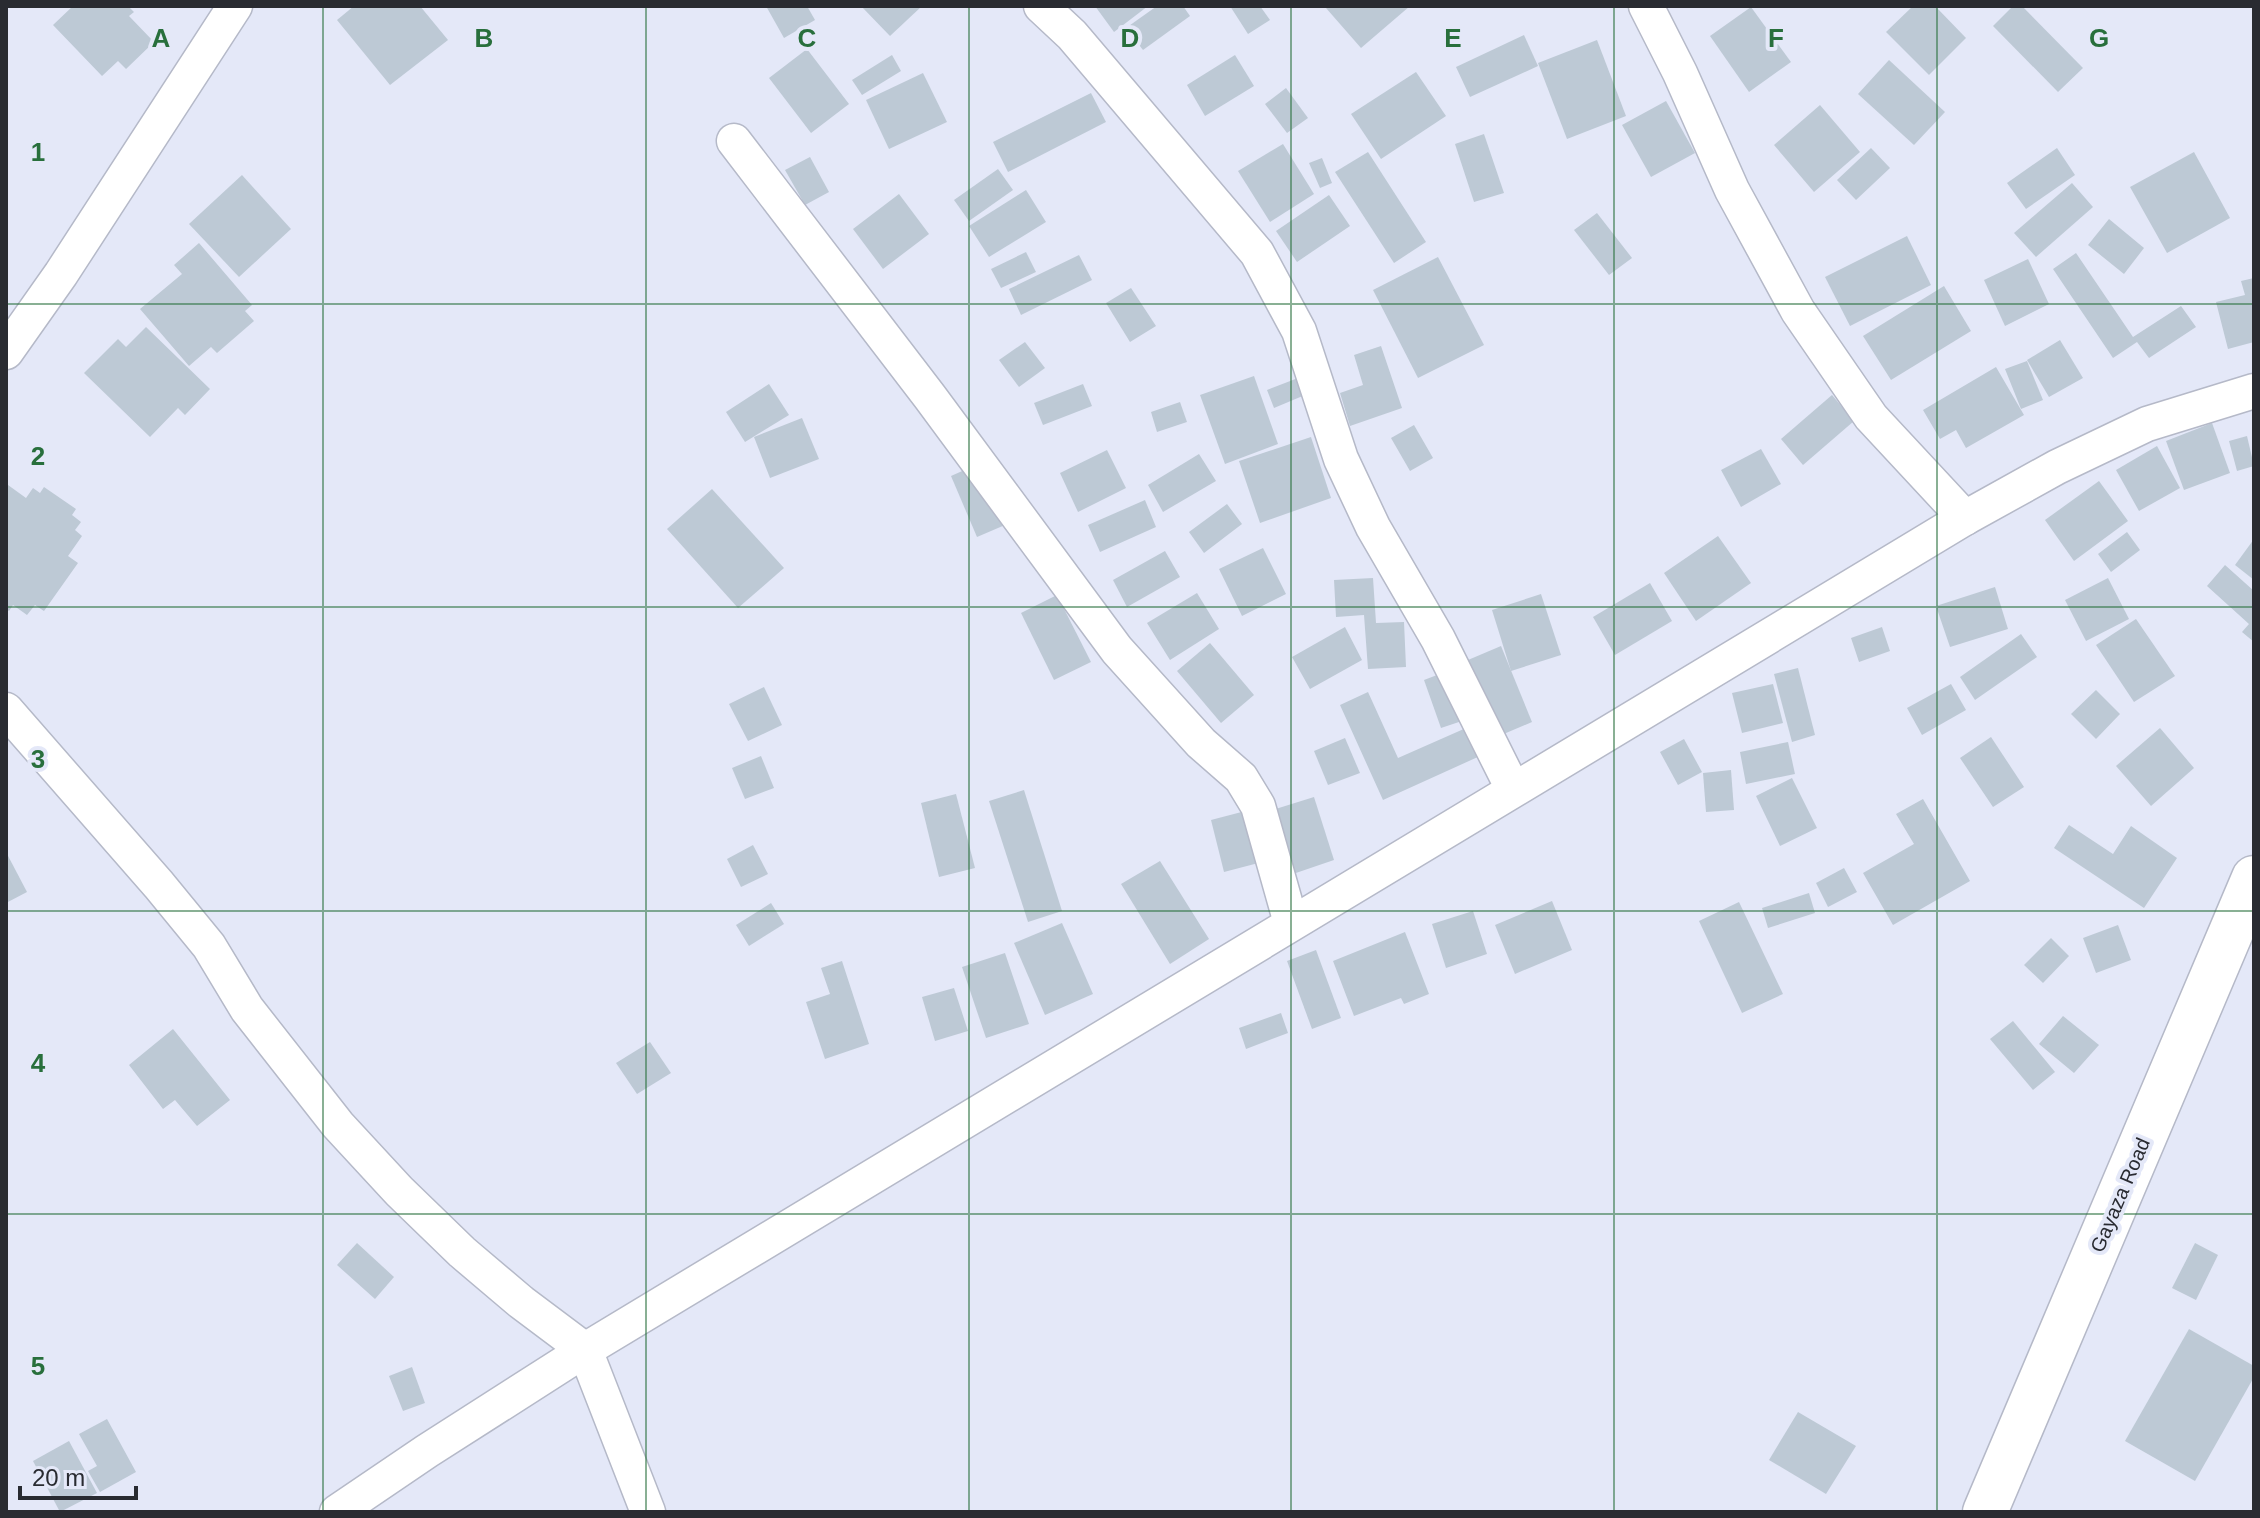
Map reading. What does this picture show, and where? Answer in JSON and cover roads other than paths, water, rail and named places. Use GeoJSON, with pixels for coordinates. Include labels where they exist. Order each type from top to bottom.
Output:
{"type":"FeatureCollection","features":[{"type":"Feature","properties":{"kind":"main road","name":"Gayaza Road"},"geometry":{"type":"LineString","coordinates":[[1985,1512],[2254,878]]}},
{"type":"Feature","properties":{"kind":"street"},"geometry":{"type":"LineString","coordinates":[[6,352],[61,274],[235,6]]}},
{"type":"Feature","properties":{"kind":"street"},"geometry":{"type":"LineString","coordinates":[[1041,6],[1072,35],[1257,253],[1299,331],[1341,459],[1373,527],[1438,639],[1513,789]]}},
{"type":"Feature","properties":{"kind":"street"},"geometry":{"type":"LineString","coordinates":[[1646,6],[1680,73],[1732,190],[1798,311],[1871,417],[1965,518]]}},
{"type":"Feature","properties":{"kind":"street"},"geometry":{"type":"LineString","coordinates":[[734,141],[930,397],[1117,650],[1201,743],[1241,778],[1258,806],[1291,923]]}},
{"type":"Feature","properties":{"kind":"street"},"geometry":{"type":"LineString","coordinates":[[337,1512],[585,1350],[1965,518],[2057,467],[2147,424],[2254,391]]}},
{"type":"Feature","properties":{"kind":"street"},"geometry":{"type":"LineString","coordinates":[[6,710],[209,946],[247,1009],[338,1125],[399,1191],[462,1252],[585,1350],[648,1512]]}}]}
